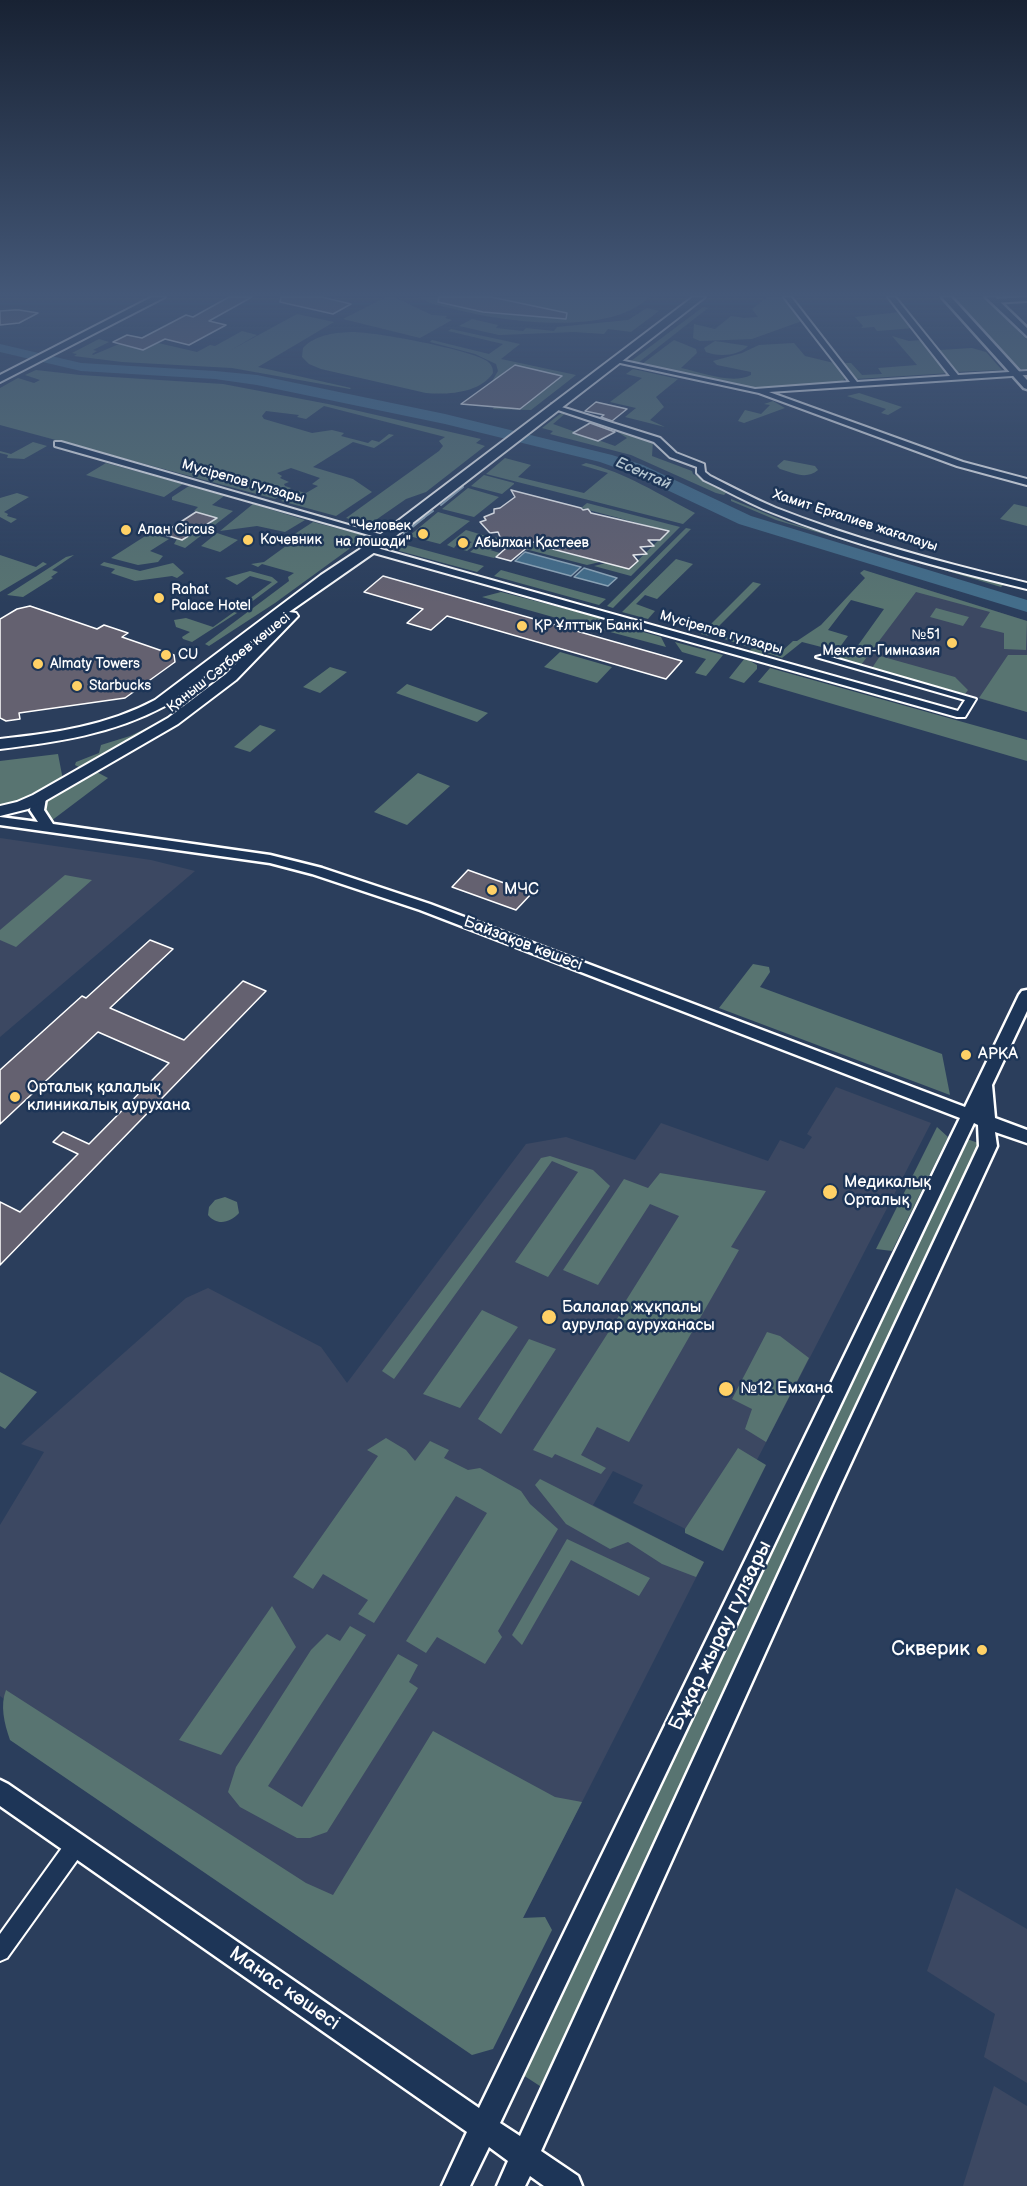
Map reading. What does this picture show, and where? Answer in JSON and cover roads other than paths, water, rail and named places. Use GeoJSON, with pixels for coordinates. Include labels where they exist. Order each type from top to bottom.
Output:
{"type":"FeatureCollection","features":[{"type":"Feature","properties":{"kind":"main road","name":"Қаныш Сәтбаев көшесі"},"geometry":{"type":"LineString","coordinates":[[0,754],[77,745],[130,730],[174,708],[212,672],[288,613],[326,578],[386,537],[565,399]]}},
{"type":"Feature","properties":{"kind":"main road"},"geometry":{"type":"LineString","coordinates":[[0,733],[79,723],[121,710],[148,697],[193,665],[288,613]]}},
{"type":"Feature","properties":{"kind":"main road"},"geometry":{"type":"LineString","coordinates":[[0,811],[22,806],[39,798],[143,739],[199,702],[231,677],[288,613]]}},
{"type":"Feature","properties":{"kind":"main road","name":"Қаныш Сәтбаев көшесі"},"geometry":{"type":"LineString","coordinates":[[0,744],[63,737],[124,721],[212,672]]}},
{"type":"Feature","properties":{"kind":"street"},"geometry":{"type":"LineString","coordinates":[[778,399],[960,464],[1027,482]]}},
{"type":"Feature","properties":{"kind":"street","name":"Хамит Ерғалиев жағалауы"},"geometry":{"type":"LineString","coordinates":[[555,406],[657,441],[673,455],[701,466],[701,473],[706,478],[787,515],[955,568],[1027,586]]}},
{"type":"Feature","properties":{"kind":"street","name":"Мүсірепов гүлзары"},"geometry":{"type":"LineString","coordinates":[[58,444],[386,537]]}},
{"type":"Feature","properties":{"kind":"street","name":"Мүсірепов гүлзары"},"geometry":{"type":"LineString","coordinates":[[370,549],[961,715],[971,699],[821,657]]}},
{"type":"Feature","properties":{"kind":"street"},"geometry":{"type":"LineString","coordinates":[[39,798],[37,810],[48,827]]}},
{"type":"Feature","properties":{"kind":"street","name":"Байзақов көшесі"},"geometry":{"type":"LineString","coordinates":[[0,821],[270,859],[346,880],[425,906],[1027,1137]]}},
{"type":"Feature","properties":{"kind":"street","name":"Бұқар жырау гүлзары"},"geometry":{"type":"LineString","coordinates":[[456,2186],[978,1119],[984,1085],[1027,995]]}},
{"type":"Feature","properties":{"kind":"street","name":"Бұқар жырау гүлзары"},"geometry":{"type":"LineString","coordinates":[[511,2186],[828,1489],[988,1146],[978,1119]]}},
{"type":"Feature","properties":{"kind":"street","name":"Манас көшесі"},"geometry":{"type":"LineString","coordinates":[[0,1792],[568,2186]]}},
{"type":"Feature","properties":{"kind":"street"},"geometry":{"type":"LineString","coordinates":[[0,1952],[76,1845]]}},
{"type":"Feature","properties":{"kind":"waterway","name":"Есентай"},"geometry":{"type":"LineString","coordinates":[[349,399],[445,419],[606,458],[637,469],[745,520],[1027,606]]}},
{"type":"Feature","properties":{"kind":"waterway"},"geometry":{"type":"LineString","coordinates":[[441,505],[463,487]]}},
{"type":"Feature","properties":{"kind":"waterway"},"geometry":{"type":"LineString","coordinates":[[422,519],[433,511]]}},
{"type":"Feature","properties":{"kind":"waterway"},"geometry":{"type":"LineString","coordinates":[[404,533],[424,517]]}},
{"type":"Feature","properties":{"kind":"place","name":"Алан Circus"},"geometry":{"type":"Point","coordinates":[126,530]}},
{"type":"Feature","properties":{"kind":"place","name":"\"Человек на лошади\""},"geometry":{"type":"Point","coordinates":[423,534]}},
{"type":"Feature","properties":{"kind":"place","name":"Кочевник"},"geometry":{"type":"Point","coordinates":[248,540]}},
{"type":"Feature","properties":{"kind":"place","name":"Абылхан Қастеев"},"geometry":{"type":"Point","coordinates":[463,543]}},
{"type":"Feature","properties":{"kind":"place","name":"Rahat Palace Hotel"},"geometry":{"type":"Point","coordinates":[159,598]}},
{"type":"Feature","properties":{"kind":"place","name":"ҚР Ұлттық Банкі"},"geometry":{"type":"Point","coordinates":[522,626]}},
{"type":"Feature","properties":{"kind":"place","name":"№51 Мектеп-Гимназия"},"geometry":{"type":"Point","coordinates":[952,643]}},
{"type":"Feature","properties":{"kind":"place","name":"CU"},"geometry":{"type":"Point","coordinates":[166,655]}},
{"type":"Feature","properties":{"kind":"place","name":"Almaty Towers"},"geometry":{"type":"Point","coordinates":[38,664]}},
{"type":"Feature","properties":{"kind":"place","name":"Starbucks"},"geometry":{"type":"Point","coordinates":[77,686]}},
{"type":"Feature","properties":{"kind":"place","name":"МЧС"},"geometry":{"type":"Point","coordinates":[492,890]}},
{"type":"Feature","properties":{"kind":"place","name":"АРКА"},"geometry":{"type":"Point","coordinates":[966,1055]}},
{"type":"Feature","properties":{"kind":"place","name":"Орталық қалалық клиникалық аурухана"},"geometry":{"type":"Point","coordinates":[15,1097]}},
{"type":"Feature","properties":{"kind":"place","name":"Медикалық Орталық"},"geometry":{"type":"Point","coordinates":[830,1192]}},
{"type":"Feature","properties":{"kind":"place","name":"Балалар жұқпалы аурулар ауруханасы"},"geometry":{"type":"Point","coordinates":[549,1317]}},
{"type":"Feature","properties":{"kind":"place","name":"№12 Емхана"},"geometry":{"type":"Point","coordinates":[726,1389]}},
{"type":"Feature","properties":{"kind":"place","name":"Скверик"},"geometry":{"type":"Point","coordinates":[982,1650]}}]}
